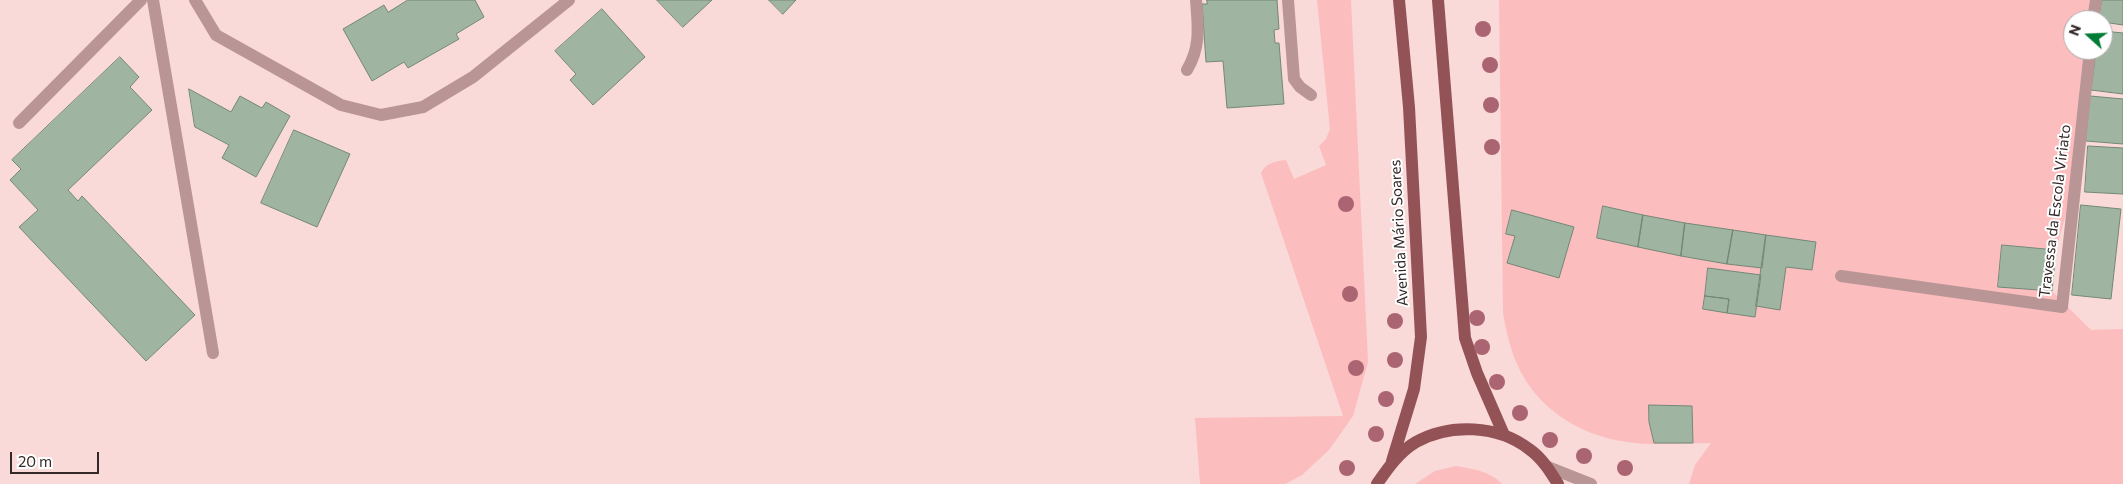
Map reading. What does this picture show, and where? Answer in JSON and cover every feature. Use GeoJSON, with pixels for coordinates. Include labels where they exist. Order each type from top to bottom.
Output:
{"type":"FeatureCollection","features":[{"type":"Feature","properties":{"kind":"main road","name":"Avenida Mário Soares"},"geometry":{"type":"LineString","coordinates":[[1392,461],[1414,389],[1421,337],[1409,107],[1399,0]]}},
{"type":"Feature","properties":{"kind":"main road"},"geometry":{"type":"LineString","coordinates":[[1438,0],[1465,338],[1477,373],[1504,436]]}},
{"type":"Feature","properties":{"kind":"main road"},"geometry":{"type":"LineString","coordinates":[[1377,484],[1392,461],[1416,442],[1444,431],[1475,429],[1504,436],[1529,448],[1548,467],[1558,484]]}},
{"type":"Feature","properties":{"kind":"street"},"geometry":{"type":"LineString","coordinates":[[19,122],[142,0]]}},
{"type":"Feature","properties":{"kind":"street"},"geometry":{"type":"LineString","coordinates":[[154,0],[213,353]]}},
{"type":"Feature","properties":{"kind":"street"},"geometry":{"type":"LineString","coordinates":[[195,0],[216,35],[341,105],[382,115],[423,107],[473,77],[569,0]]}},
{"type":"Feature","properties":{"kind":"street"},"geometry":{"type":"LineString","coordinates":[[1187,70],[1194,58],[1198,44],[1196,0]]}},
{"type":"Feature","properties":{"kind":"street"},"geometry":{"type":"LineString","coordinates":[[1288,0],[1294,79],[1300,87],[1311,95]]}},
{"type":"Feature","properties":{"kind":"street","name":"Travessa da Escola Viriato"},"geometry":{"type":"LineString","coordinates":[[1841,276],[2062,307],[2089,60]]}},
{"type":"Feature","properties":{"kind":"street"},"geometry":{"type":"LineString","coordinates":[[1548,467],[1592,484]]}},
{"type":"Feature","properties":{"kind":"shaded area"},"geometry":{"type":"Polygon","coordinates":[[[1317,0],[1351,0],[1368,362],[1353,416],[1329,450],[1302,475],[1285,484],[1200,484],[1195,418],[1343,416],[1261,173],[1268,165],[1286,160],[1294,179],[1326,165],[1319,146],[1326,139],[1330,129],[1317,0]]]}},
{"type":"Feature","properties":{"kind":"shaded area"},"geometry":{"type":"Polygon","coordinates":[[[1499,0],[2090,0],[2089,10],[2063,10],[2063,60],[2083,60],[2067,211],[2056,250],[2002,245],[1998,286],[2052,291],[2091,330],[2123,329],[2123,484],[1689,484],[1695,465],[1711,443],[1658,444],[1627,442],[1593,433],[1562,417],[1536,394],[1525,380],[1512,352],[1503,313],[1499,0]]]}},
{"type":"Feature","properties":{"kind":"shaded area"},"geometry":{"type":"Polygon","coordinates":[[[1456,466],[1487,473],[1502,484],[1415,484],[1435,471],[1456,466]]]}},
{"type":"Feature","properties":{"kind":"building"},"geometry":{"type":"Polygon","coordinates":[[[408,0],[475,0],[484,17],[456,34],[459,39],[408,68],[404,62],[372,81],[343,29],[384,5],[388,12],[408,0]]]}},
{"type":"Feature","properties":{"kind":"building"},"geometry":{"type":"Polygon","coordinates":[[[657,0],[712,0],[683,27],[657,0]]]}},
{"type":"Feature","properties":{"kind":"building"},"geometry":{"type":"Polygon","coordinates":[[[769,0],[796,0],[783,14],[769,0]]]}},
{"type":"Feature","properties":{"kind":"building"},"geometry":{"type":"Polygon","coordinates":[[[1207,0],[1277,0],[1279,29],[1274,30],[1275,43],[1279,43],[1284,104],[1227,108],[1223,61],[1206,62],[1202,4],[1207,4],[1207,0]]]}},
{"type":"Feature","properties":{"kind":"building"},"geometry":{"type":"Polygon","coordinates":[[[2102,0],[2123,0],[2123,25],[2113,24],[2113,10],[2100,10],[2102,0]]]}},
{"type":"Feature","properties":{"kind":"building"},"geometry":{"type":"Polygon","coordinates":[[[602,9],[645,57],[593,105],[570,80],[576,74],[555,51],[602,9]]]}},
{"type":"Feature","properties":{"kind":"building"},"geometry":{"type":"Polygon","coordinates":[[[2113,32],[2123,33],[2123,94],[2091,90],[2095,60],[2113,60],[2113,32]]]}},
{"type":"Feature","properties":{"kind":"building"},"geometry":{"type":"Polygon","coordinates":[[[120,57],[139,77],[130,87],[152,110],[68,190],[78,201],[82,196],[195,315],[146,361],[19,227],[38,210],[10,180],[21,169],[12,160],[120,57]]]}},
{"type":"Feature","properties":{"kind":"building"},"geometry":{"type":"Polygon","coordinates":[[[189,89],[231,112],[240,96],[262,108],[266,102],[290,116],[256,177],[222,158],[229,145],[195,127],[189,89]]]}},
{"type":"Feature","properties":{"kind":"building"},"geometry":{"type":"Polygon","coordinates":[[[2090,96],[2123,99],[2123,144],[2086,141],[2090,96]]]}},
{"type":"Feature","properties":{"kind":"building"},"geometry":{"type":"Polygon","coordinates":[[[294,130],[350,154],[317,227],[261,203],[294,130]]]}},
{"type":"Feature","properties":{"kind":"building"},"geometry":{"type":"Polygon","coordinates":[[[2088,146],[2123,148],[2123,194],[2085,192],[2088,146]]]}},
{"type":"Feature","properties":{"kind":"building"},"geometry":{"type":"Polygon","coordinates":[[[2081,205],[2121,209],[2111,299],[2072,295],[2081,205]]]}},
{"type":"Feature","properties":{"kind":"building"},"geometry":{"type":"Polygon","coordinates":[[[1603,206],[1643,215],[1638,247],[1597,238],[1603,206]]]}},
{"type":"Feature","properties":{"kind":"building"},"geometry":{"type":"Polygon","coordinates":[[[1512,210],[1574,227],[1559,278],[1507,263],[1515,236],[1506,234],[1512,210]]]}},
{"type":"Feature","properties":{"kind":"building"},"geometry":{"type":"Polygon","coordinates":[[[1643,215],[1685,223],[1681,256],[1638,247],[1643,215]]]}},
{"type":"Feature","properties":{"kind":"building"},"geometry":{"type":"Polygon","coordinates":[[[1685,223],[1733,230],[1727,264],[1681,256],[1685,223]]]}},
{"type":"Feature","properties":{"kind":"building"},"geometry":{"type":"Polygon","coordinates":[[[1733,230],[1766,235],[1762,268],[1727,264],[1733,230]]]}},
{"type":"Feature","properties":{"kind":"building"},"geometry":{"type":"Polygon","coordinates":[[[1766,235],[1816,242],[1812,270],[1786,267],[1780,310],[1756,306],[1766,235]]]}},
{"type":"Feature","properties":{"kind":"building"},"geometry":{"type":"Polygon","coordinates":[[[2002,245],[2056,250],[2052,291],[1998,287],[2002,245]]]}},
{"type":"Feature","properties":{"kind":"building"},"geometry":{"type":"Polygon","coordinates":[[[1708,268],[1761,275],[1755,317],[1727,313],[1729,299],[1705,296],[1708,268]]]}},
{"type":"Feature","properties":{"kind":"building"},"geometry":{"type":"Polygon","coordinates":[[[1705,296],[1729,299],[1727,313],[1703,309],[1705,296]]]}},
{"type":"Feature","properties":{"kind":"building"},"geometry":{"type":"Polygon","coordinates":[[[1649,405],[1692,406],[1693,443],[1654,443],[1649,422],[1649,405]]]}}]}
